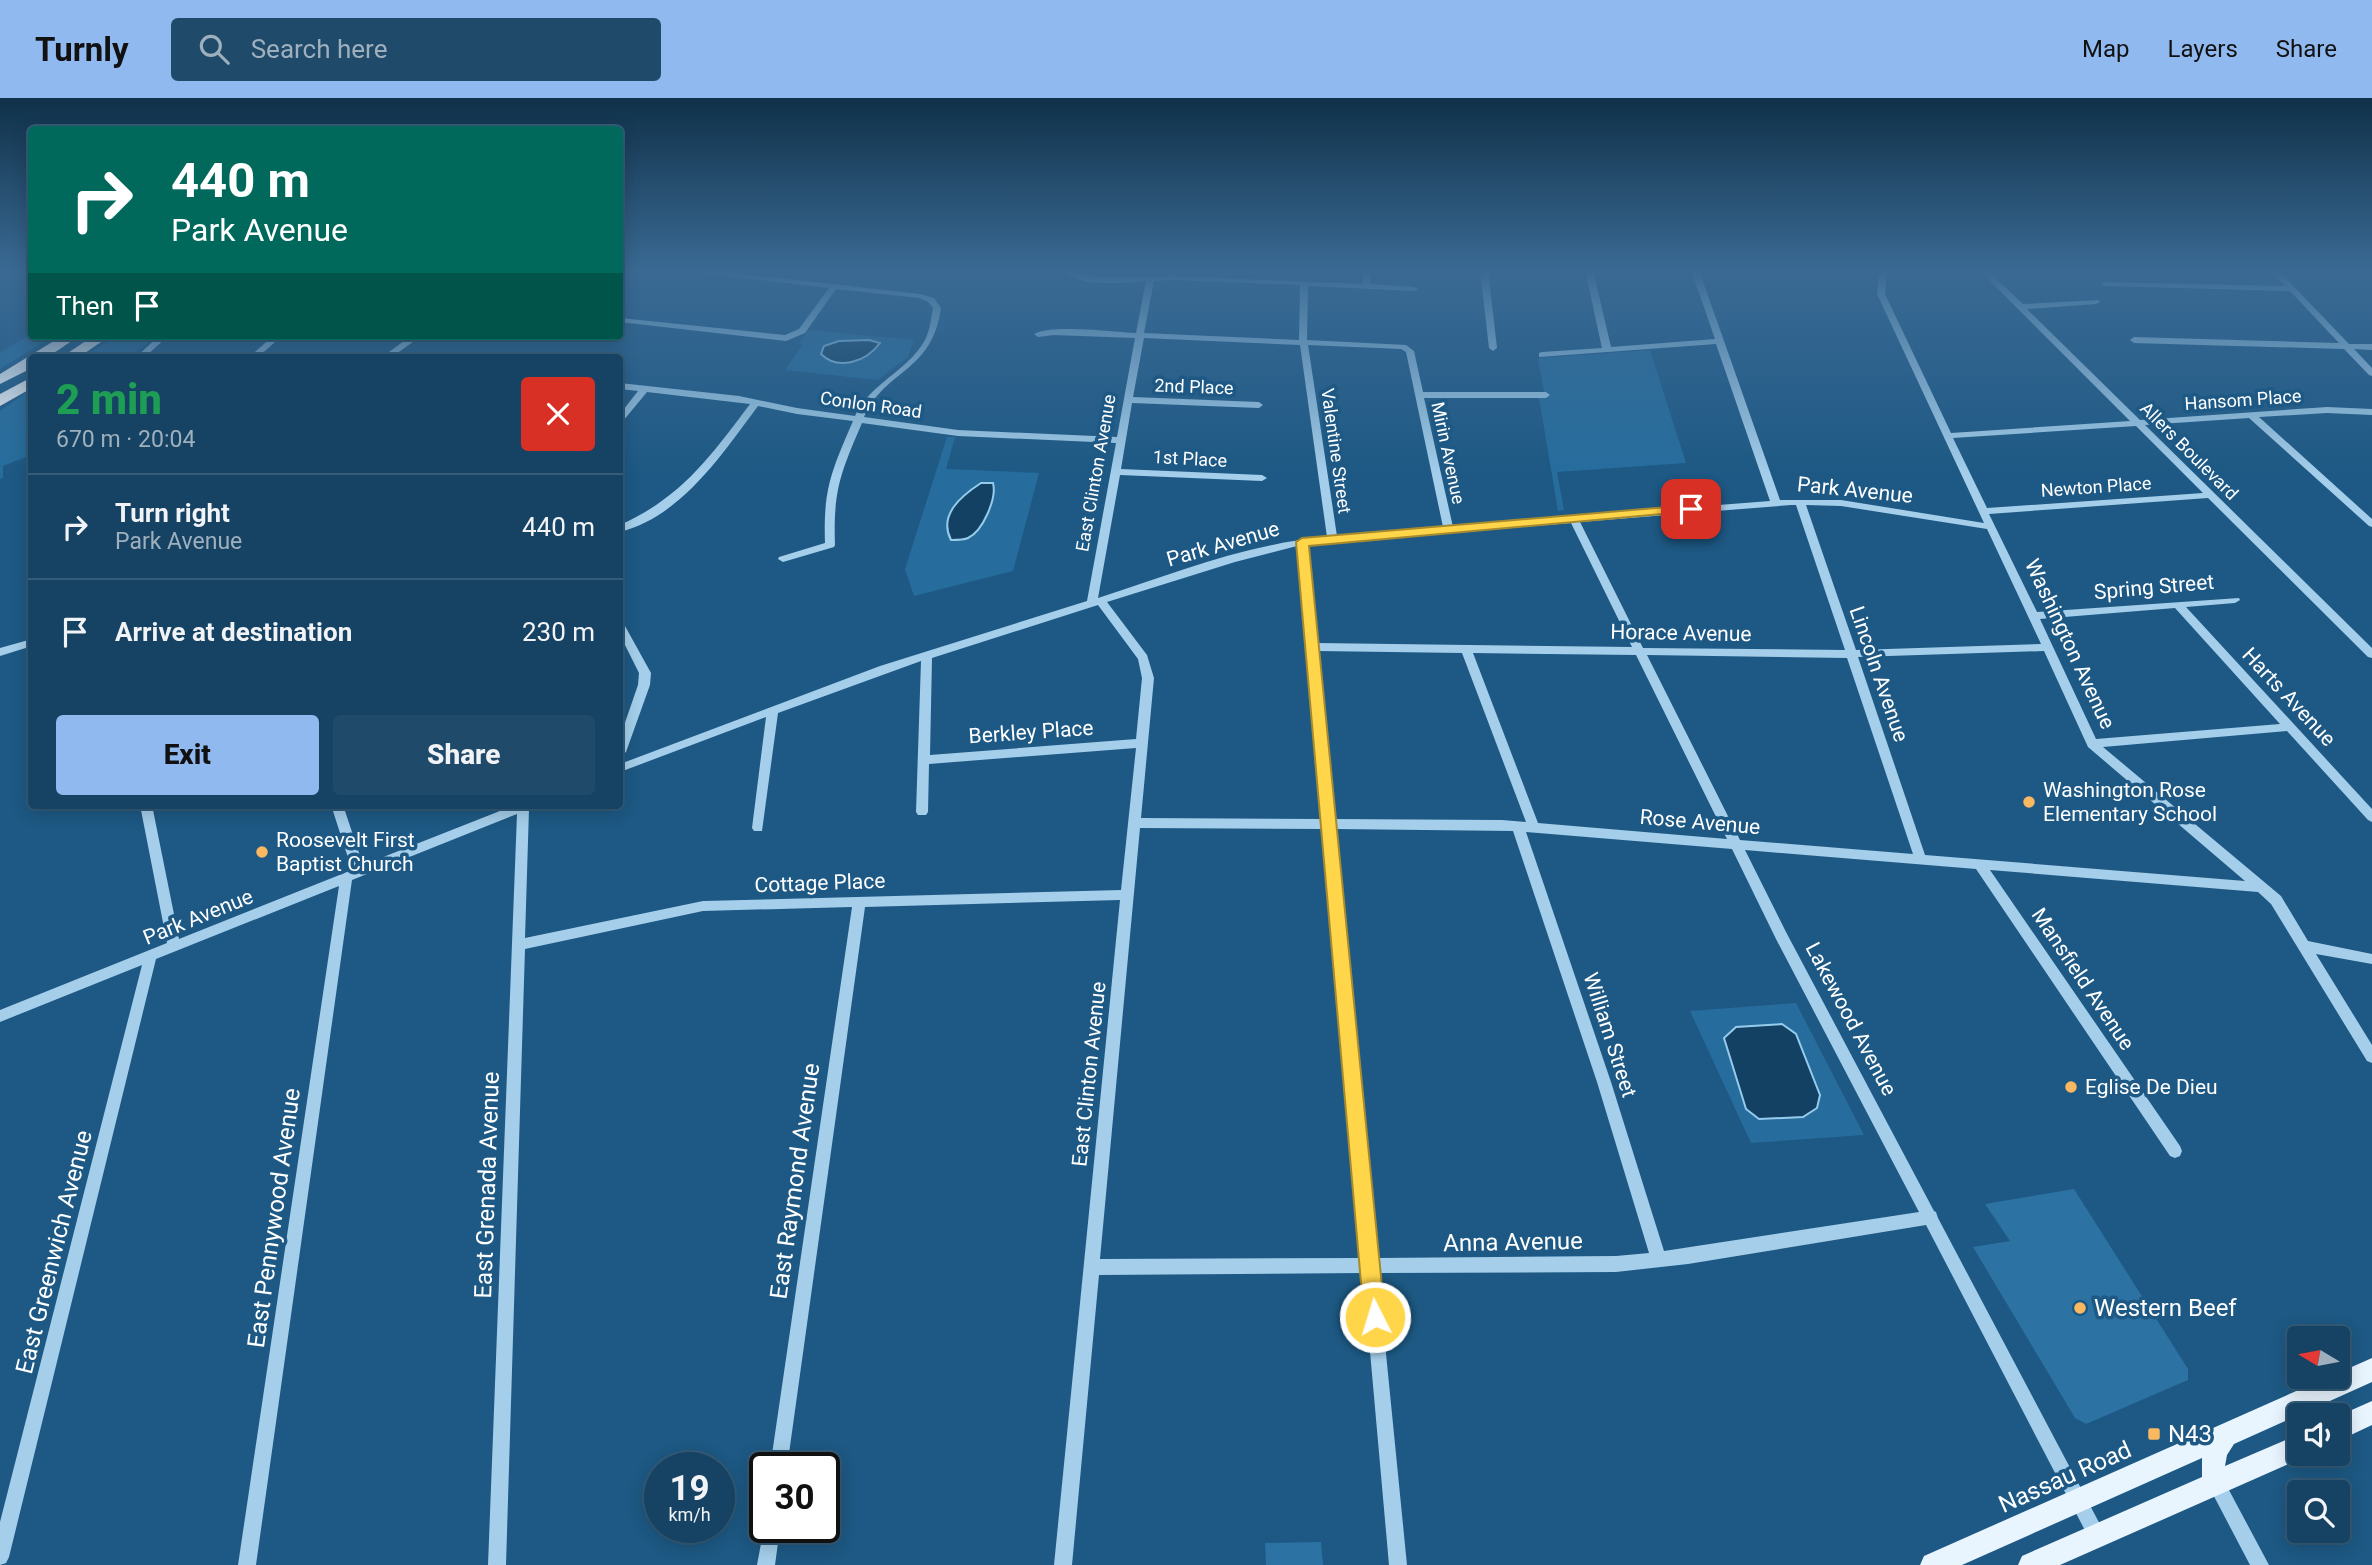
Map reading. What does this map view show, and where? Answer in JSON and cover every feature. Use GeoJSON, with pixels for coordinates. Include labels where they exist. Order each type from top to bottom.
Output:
{"type":"FeatureCollection","features":[{"type":"Feature","properties":{"kind":"highway"},"geometry":{"type":"LineString","coordinates":[[43,354],[66,340]]}},
{"type":"Feature","properties":{"kind":"highway"},"geometry":{"type":"LineString","coordinates":[[74,354],[97,340]]}},
{"type":"Feature","properties":{"kind":"highway"},"geometry":{"type":"LineString","coordinates":[[0,380],[28,363]]}},
{"type":"Feature","properties":{"kind":"highway"},"geometry":{"type":"LineString","coordinates":[[0,401],[28,384]]}},
{"type":"Feature","properties":{"kind":"main road","name":"Nassau Road"},"geometry":{"type":"LineString","coordinates":[[1933,1565],[2372,1370]]}},
{"type":"Feature","properties":{"kind":"main road"},"geometry":{"type":"LineString","coordinates":[[2350,1423],[2372,1413]]}},
{"type":"Feature","properties":{"kind":"main road"},"geometry":{"type":"LineString","coordinates":[[2216,1483],[2211,1465],[2215,1450],[2225,1434]]}},
{"type":"Feature","properties":{"kind":"main road"},"geometry":{"type":"LineString","coordinates":[[2031,1565],[2287,1452]]}},
{"type":"Feature","properties":{"kind":"street"},"geometry":{"type":"LineString","coordinates":[[783,559],[830,545],[828,513],[831,481],[859,419],[872,395],[920,355],[928,338]]}},
{"type":"Feature","properties":{"kind":"street","name":"East Clinton Avenue"},"geometry":{"type":"LineString","coordinates":[[1063,1565],[1147,668],[1096,602],[1120,440],[1139,338]]}},
{"type":"Feature","properties":{"kind":"street"},"geometry":{"type":"LineString","coordinates":[[1235,338],[1305,341]]}},
{"type":"Feature","properties":{"kind":"street"},"geometry":{"type":"LineString","coordinates":[[1492,338],[1493,348]]}},
{"type":"Feature","properties":{"kind":"street"},"geometry":{"type":"LineString","coordinates":[[1604,338],[1607,350]]}},
{"type":"Feature","properties":{"kind":"street","name":"Washington Avenue"},"geometry":{"type":"LineString","coordinates":[[1902,338],[2092,744],[2276,900],[2372,1057]]}},
{"type":"Feature","properties":{"kind":"street","name":"Allers Boulevard"},"geometry":{"type":"LineString","coordinates":[[2053,338],[2372,654]]}},
{"type":"Feature","properties":{"kind":"street"},"geometry":{"type":"LineString","coordinates":[[2340,338],[2372,373]]}},
{"type":"Feature","properties":{"kind":"street"},"geometry":{"type":"LineString","coordinates":[[143,354],[159,340]]}},
{"type":"Feature","properties":{"kind":"street"},"geometry":{"type":"LineString","coordinates":[[257,354],[273,340]]}},
{"type":"Feature","properties":{"kind":"street"},"geometry":{"type":"LineString","coordinates":[[391,354],[411,340]]}},
{"type":"Feature","properties":{"kind":"street"},"geometry":{"type":"LineString","coordinates":[[2134,340],[2372,347]]}},
{"type":"Feature","properties":{"kind":"street","name":"Mirin Avenue"},"geometry":{"type":"LineString","coordinates":[[1305,341],[1404,347],[1410,351],[1448,528]]}},
{"type":"Feature","properties":{"kind":"street","name":"Valentine Street"},"geometry":{"type":"LineString","coordinates":[[1305,341],[1332,538]]}},
{"type":"Feature","properties":{"kind":"street"},"geometry":{"type":"LineString","coordinates":[[1542,355],[1718,341],[1776,503]]}},
{"type":"Feature","properties":{"kind":"street","name":"Conlon Road"},"geometry":{"type":"LineString","coordinates":[[623,386],[756,402],[958,433],[1120,440]]}},
{"type":"Feature","properties":{"kind":"street"},"geometry":{"type":"LineString","coordinates":[[623,415],[645,388]]}},
{"type":"Feature","properties":{"kind":"street"},"geometry":{"type":"LineString","coordinates":[[1419,395],[1546,394]]}},
{"type":"Feature","properties":{"kind":"street","name":"2nd Place"},"geometry":{"type":"LineString","coordinates":[[1129,400],[1259,405]]}},
{"type":"Feature","properties":{"kind":"street"},"geometry":{"type":"LineString","coordinates":[[623,528],[639,522],[677,499],[695,481],[756,402]]}},
{"type":"Feature","properties":{"kind":"street","name":"Hansom Place"},"geometry":{"type":"LineString","coordinates":[[1948,436],[2327,410],[2372,412]]}},
{"type":"Feature","properties":{"kind":"street"},"geometry":{"type":"LineString","coordinates":[[2251,415],[2372,524]]}},
{"type":"Feature","properties":{"kind":"street","name":"1st Place"},"geometry":{"type":"LineString","coordinates":[[1115,472],[1262,478]]}},
{"type":"Feature","properties":{"kind":"street","name":"Newton Place"},"geometry":{"type":"LineString","coordinates":[[1983,511],[2211,495]]}},
{"type":"Feature","properties":{"kind":"street","name":"Park Avenue"},"geometry":{"type":"LineString","coordinates":[[623,767],[927,656],[1232,559],[1302,542],[1448,528],[1800,502],[1841,503],[1991,527]]}},
{"type":"Feature","properties":{"kind":"street","name":"Lincoln Avenue"},"geometry":{"type":"LineString","coordinates":[[1800,502],[1921,860]]}},
{"type":"Feature","properties":{"kind":"street","name":"Lakewood Avenue"},"geometry":{"type":"LineString","coordinates":[[1573,518],[1781,935],[2097,1536]]}},
{"type":"Feature","properties":{"kind":"street"},"geometry":{"type":"LineString","coordinates":[[1302,542],[1398,1565]]}},
{"type":"Feature","properties":{"kind":"street","name":"Spring Street"},"geometry":{"type":"LineString","coordinates":[[2034,616],[2235,600]]}},
{"type":"Feature","properties":{"kind":"street","name":"Harts Avenue"},"geometry":{"type":"LineString","coordinates":[[2177,604],[2372,817]]}},
{"type":"Feature","properties":{"kind":"street"},"geometry":{"type":"LineString","coordinates":[[623,632],[645,673],[644,685],[623,744]]}},
{"type":"Feature","properties":{"kind":"street"},"geometry":{"type":"LineString","coordinates":[[0,652],[28,643]]}},
{"type":"Feature","properties":{"kind":"street","name":"Horace Avenue"},"geometry":{"type":"LineString","coordinates":[[1312,647],[1852,654],[2048,647]]}},
{"type":"Feature","properties":{"kind":"street"},"geometry":{"type":"LineString","coordinates":[[1466,649],[1534,828]]}},
{"type":"Feature","properties":{"kind":"street"},"geometry":{"type":"LineString","coordinates":[[922,812],[927,656]]}},
{"type":"Feature","properties":{"kind":"street"},"geometry":{"type":"LineString","coordinates":[[758,828],[773,710]]}},
{"type":"Feature","properties":{"kind":"street"},"geometry":{"type":"LineString","coordinates":[[2092,744],[2290,727]]}},
{"type":"Feature","properties":{"kind":"street","name":"Berkley Place"},"geometry":{"type":"LineString","coordinates":[[924,760],[1142,743]]}},
{"type":"Feature","properties":{"kind":"street"},"geometry":{"type":"LineString","coordinates":[[147,809],[174,946]]}},
{"type":"Feature","properties":{"kind":"street","name":"East Pennywood Avenue"},"geometry":{"type":"LineString","coordinates":[[247,1565],[352,875],[338,809]]}},
{"type":"Feature","properties":{"kind":"street","name":"Park Avenue"},"geometry":{"type":"LineString","coordinates":[[0,1016],[150,958],[514,809]]}},
{"type":"Feature","properties":{"kind":"street","name":"East Grenada Avenue"},"geometry":{"type":"LineString","coordinates":[[496,1565],[524,809]]}},
{"type":"Feature","properties":{"kind":"street","name":"Rose Avenue"},"geometry":{"type":"LineString","coordinates":[[1134,823],[1518,827],[2262,887]]}},
{"type":"Feature","properties":{"kind":"street","name":"William Street"},"geometry":{"type":"LineString","coordinates":[[1518,827],[1604,1082],[1658,1258]]}},
{"type":"Feature","properties":{"kind":"street","name":"Mansfield Avenue"},"geometry":{"type":"LineString","coordinates":[[1980,865],[2175,1151]]}},
{"type":"Feature","properties":{"kind":"street","name":"Cottage Place"},"geometry":{"type":"LineString","coordinates":[[518,945],[703,906],[1127,895]]}},
{"type":"Feature","properties":{"kind":"street","name":"East Raymond Avenue"},"geometry":{"type":"LineString","coordinates":[[781,1452],[859,901]]}},
{"type":"Feature","properties":{"kind":"street"},"geometry":{"type":"LineString","coordinates":[[2305,946],[2372,959]]}},
{"type":"Feature","properties":{"kind":"street","name":"East Greenwich Avenue"},"geometry":{"type":"LineString","coordinates":[[0,1557],[150,958]]}},
{"type":"Feature","properties":{"kind":"street","name":"Anna Avenue"},"geometry":{"type":"LineString","coordinates":[[1092,1267],[1616,1264],[1688,1256],[1931,1217]]}},
{"type":"Feature","properties":{"kind":"street"},"geometry":{"type":"LineString","coordinates":[[2216,1483],[2260,1565]]}},
{"type":"Feature","properties":{"kind":"street"},"geometry":{"type":"LineString","coordinates":[[766,1565],[769,1543]]}},
{"type":"Feature","properties":{"kind":"shaded area"},"geometry":{"type":"Polygon","coordinates":[[[24,338],[47,340],[0,369],[0,353],[24,338]]]}},
{"type":"Feature","properties":{"kind":"shaded area"},"geometry":{"type":"Polygon","coordinates":[[[802,338],[914,340],[908,357],[878,380],[785,370],[803,344],[799,343],[802,338]]]}},
{"type":"Feature","properties":{"kind":"shaded area"},"geometry":{"type":"Polygon","coordinates":[[[110,340],[151,340],[134,354],[87,354],[110,340]]]}},
{"type":"Feature","properties":{"kind":"shaded area"},"geometry":{"type":"Polygon","coordinates":[[[869,340],[880,343],[867,355],[852,362],[835,362],[821,354],[824,346],[839,341],[869,340]]]}},
{"type":"Feature","properties":{"kind":"shaded area"},"geometry":{"type":"Polygon","coordinates":[[[1650,350],[1686,463],[1557,472],[1564,510],[1558,511],[1539,398],[1545,397],[1538,358],[1650,350]]]}},
{"type":"Feature","properties":{"kind":"shaded area"},"geometry":{"type":"Polygon","coordinates":[[[28,391],[28,456],[3,466],[3,478],[0,479],[0,411],[28,391]]]}},
{"type":"Feature","properties":{"kind":"shaded area"},"geometry":{"type":"Polygon","coordinates":[[[947,437],[955,437],[946,469],[1039,473],[1013,571],[914,596],[905,569],[947,437]]]}},
{"type":"Feature","properties":{"kind":"shaded area"},"geometry":{"type":"Polygon","coordinates":[[[981,483],[993,483],[994,489],[984,521],[968,538],[951,540],[947,522],[950,514],[959,500],[981,483]]]}},
{"type":"Feature","properties":{"kind":"shaded area"},"geometry":{"type":"Polygon","coordinates":[[[1796,1003],[1864,1135],[1751,1143],[1690,1011],[1796,1003]]]}},
{"type":"Feature","properties":{"kind":"shaded area"},"geometry":{"type":"Polygon","coordinates":[[[1782,1024],[1796,1034],[1820,1095],[1817,1108],[1803,1117],[1759,1119],[1746,1109],[1724,1038],[1736,1027],[1782,1024]]]}},
{"type":"Feature","properties":{"kind":"building","name":"Western Beef"},"geometry":{"type":"Polygon","coordinates":[[[2074,1189],[2188,1369],[2188,1380],[2086,1424],[2075,1418],[1973,1247],[2010,1241],[1985,1204],[2074,1189]]]}},
{"type":"Feature","properties":{"kind":"building"},"geometry":{"type":"Polygon","coordinates":[[[1321,1542],[1323,1565],[1266,1565],[1265,1543],[1321,1542]]]}},
{"type":"Feature","properties":{"kind":"place","name":"Washington Rose Elementary School"},"geometry":{"type":"Point","coordinates":[2029,802]}},
{"type":"Feature","properties":{"kind":"place","name":"Roosevelt First Baptist Church"},"geometry":{"type":"Point","coordinates":[262,852]}},
{"type":"Feature","properties":{"kind":"place","name":"Eglise De Dieu"},"geometry":{"type":"Point","coordinates":[2071,1087]}},
{"type":"Feature","properties":{"kind":"place","name":"Western Beef"},"geometry":{"type":"Point","coordinates":[2080,1308]}},
{"type":"Feature","properties":{"kind":"place","name":"N43"},"geometry":{"type":"Point","coordinates":[2154,1434]}},
{"type":"Feature","properties":{"kind":"route"},"geometry":{"type":"LineString","coordinates":[[1375,1317],[1302,542],[1691,509]]}}]}
